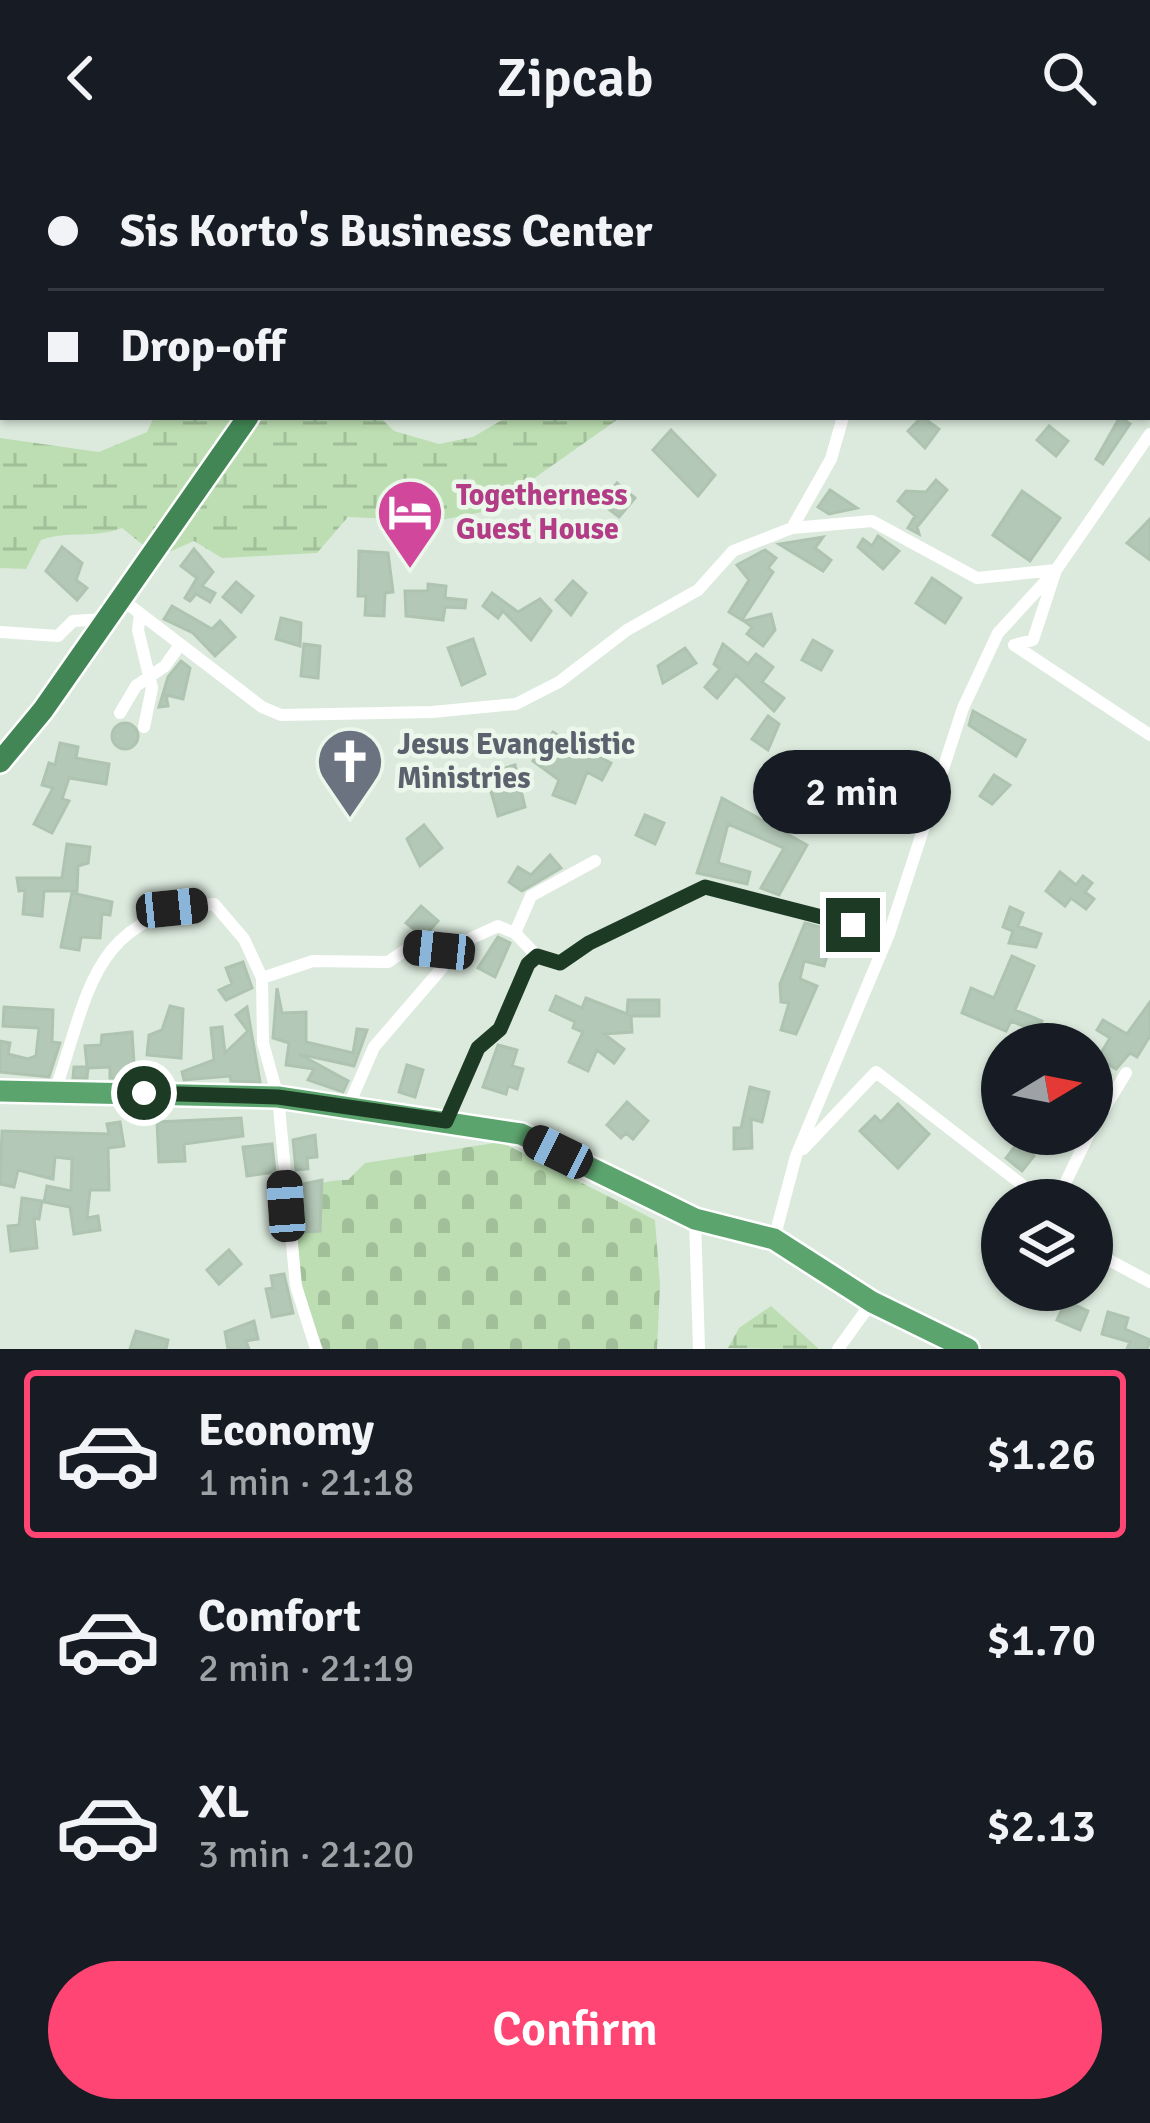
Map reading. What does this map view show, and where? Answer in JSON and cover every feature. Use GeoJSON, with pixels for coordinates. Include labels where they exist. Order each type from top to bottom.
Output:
{"type":"FeatureCollection","features":[{"type":"Feature","properties":{"kind":"highway"},"geometry":{"type":"LineString","coordinates":[[0,762],[246,420]]}},
{"type":"Feature","properties":{"kind":"main road"},"geometry":{"type":"LineString","coordinates":[[0,1091],[278,1097],[521,1134],[694,1219],[774,1239],[872,1302],[968,1349]]}},
{"type":"Feature","properties":{"kind":"street"},"geometry":{"type":"LineString","coordinates":[[792,527],[831,459],[842,420]]}},
{"type":"Feature","properties":{"kind":"street"},"geometry":{"type":"LineString","coordinates":[[774,1239],[796,1156],[890,934],[963,709],[998,633],[1056,569],[1150,434]]}},
{"type":"Feature","properties":{"kind":"street"},"geometry":{"type":"LineString","coordinates":[[121,598],[179,646],[281,715],[432,712],[516,704],[560,682],[627,630],[698,590],[733,551],[792,527],[872,521],[977,578],[1056,569]]}},
{"type":"Feature","properties":{"kind":"street"},"geometry":{"type":"LineString","coordinates":[[1056,569],[1033,640],[1015,645],[1150,735]]}},
{"type":"Feature","properties":{"kind":"street"},"geometry":{"type":"LineString","coordinates":[[140,614],[138,630],[151,672],[144,727]]}},
{"type":"Feature","properties":{"kind":"street"},"geometry":{"type":"LineString","coordinates":[[0,632],[58,636],[73,621],[105,619]]}},
{"type":"Feature","properties":{"kind":"street"},"geometry":{"type":"LineString","coordinates":[[120,713],[151,672],[165,666],[179,646]]}},
{"type":"Feature","properties":{"kind":"street"},"geometry":{"type":"LineString","coordinates":[[515,933],[531,896],[595,861]]}},
{"type":"Feature","properties":{"kind":"street"},"geometry":{"type":"LineString","coordinates":[[262,978],[313,961],[388,962],[410,946],[449,948],[490,927],[515,933],[537,956],[560,963],[589,943],[705,887],[890,934]]}},
{"type":"Feature","properties":{"kind":"street"},"geometry":{"type":"LineString","coordinates":[[55,1091],[103,955],[139,923],[172,908],[214,904],[244,939],[262,978],[263,1043],[278,1097],[296,1286],[316,1349]]}},
{"type":"Feature","properties":{"kind":"street"},"geometry":{"type":"LineString","coordinates":[[348,1107],[374,1047],[442,968],[449,948]]}},
{"type":"Feature","properties":{"kind":"street"},"geometry":{"type":"LineString","coordinates":[[446,1121],[478,1048],[500,1029],[528,964],[537,956]]}},
{"type":"Feature","properties":{"kind":"street"},"geometry":{"type":"LineString","coordinates":[[796,1156],[876,1072],[1015,1179]]}},
{"type":"Feature","properties":{"kind":"street"},"geometry":{"type":"LineString","coordinates":[[1113,1094],[1126,1073]]}},
{"type":"Feature","properties":{"kind":"street"},"geometry":{"type":"LineString","coordinates":[[694,1219],[699,1349]]}},
{"type":"Feature","properties":{"kind":"street"},"geometry":{"type":"LineString","coordinates":[[1113,1262],[1150,1282]]}},
{"type":"Feature","properties":{"kind":"street"},"geometry":{"type":"LineString","coordinates":[[838,1349],[872,1302]]}},
{"type":"Feature","properties":{"kind":"green space"},"geometry":{"type":"Polygon","coordinates":[[[153,420],[383,420],[394,431],[439,444],[473,437],[502,420],[617,420],[488,511],[436,521],[348,517],[317,553],[222,558],[194,541],[158,557],[122,528],[41,540],[26,569],[0,568],[0,438],[99,452],[147,432],[153,420]]]}},
{"type":"Feature","properties":{"kind":"green space"},"geometry":{"type":"Polygon","coordinates":[[[501,1142],[655,1220],[660,1285],[657,1349],[323,1349],[298,1282],[288,1205],[315,1185],[348,1180],[365,1163],[501,1142]]]}},
{"type":"Feature","properties":{"kind":"green space"},"geometry":{"type":"Polygon","coordinates":[[[771,1306],[818,1349],[728,1348],[739,1328],[771,1306]]]}},
{"type":"Feature","properties":{"kind":"building"},"geometry":{"type":"Polygon","coordinates":[[[919,420],[939,429],[925,448],[908,431],[919,420]]]}},
{"type":"Feature","properties":{"kind":"building"},"geometry":{"type":"Polygon","coordinates":[[[1118,420],[1130,424],[1103,464],[1096,459],[1118,420]]]}},
{"type":"Feature","properties":{"kind":"building"},"geometry":{"type":"Polygon","coordinates":[[[1049,426],[1068,441],[1056,456],[1037,440],[1049,426]]]}},
{"type":"Feature","properties":{"kind":"building"},"geometry":{"type":"Polygon","coordinates":[[[671,430],[715,475],[698,496],[653,450],[671,430]]]}},
{"type":"Feature","properties":{"kind":"building"},"geometry":{"type":"Polygon","coordinates":[[[936,480],[947,490],[917,527],[919,534],[908,528],[915,516],[898,501],[906,491],[926,492],[936,480]]]}},
{"type":"Feature","properties":{"kind":"building"},"geometry":{"type":"Polygon","coordinates":[[[617,483],[635,498],[619,517],[601,503],[617,483]]]}},
{"type":"Feature","properties":{"kind":"building"},"geometry":{"type":"Polygon","coordinates":[[[830,490],[857,508],[829,514],[818,507],[830,490]]]}},
{"type":"Feature","properties":{"kind":"building"},"geometry":{"type":"Polygon","coordinates":[[[1022,491],[1060,518],[1030,561],[993,535],[1022,491]]]}},
{"type":"Feature","properties":{"kind":"building"},"geometry":{"type":"Polygon","coordinates":[[[1150,519],[1150,560],[1127,543],[1150,519]]]}},
{"type":"Feature","properties":{"kind":"building"},"geometry":{"type":"Polygon","coordinates":[[[878,536],[899,551],[883,569],[858,547],[863,539],[872,546],[878,536]]]}},
{"type":"Feature","properties":{"kind":"building"},"geometry":{"type":"Polygon","coordinates":[[[823,537],[815,548],[831,560],[823,571],[779,544],[823,537]]]}},
{"type":"Feature","properties":{"kind":"building"},"geometry":{"type":"Polygon","coordinates":[[[62,547],[82,563],[76,580],[87,588],[77,600],[46,571],[62,547]]]}},
{"type":"Feature","properties":{"kind":"building"},"geometry":{"type":"Polygon","coordinates":[[[194,549],[213,572],[202,586],[215,593],[210,602],[196,594],[190,601],[185,598],[197,578],[181,566],[194,549]]]}},
{"type":"Feature","properties":{"kind":"building"},"geometry":{"type":"Polygon","coordinates":[[[765,550],[776,558],[768,568],[773,572],[742,620],[729,612],[749,580],[737,565],[765,550]]]}},
{"type":"Feature","properties":{"kind":"building"},"geometry":{"type":"Polygon","coordinates":[[[359,551],[388,553],[393,592],[385,593],[384,616],[365,615],[366,596],[358,596],[359,551]]]}},
{"type":"Feature","properties":{"kind":"building"},"geometry":{"type":"Polygon","coordinates":[[[932,578],[961,598],[945,623],[916,603],[932,578]]]}},
{"type":"Feature","properties":{"kind":"building"},"geometry":{"type":"Polygon","coordinates":[[[573,581],[586,593],[571,615],[556,600],[573,581]]]}},
{"type":"Feature","properties":{"kind":"building"},"geometry":{"type":"Polygon","coordinates":[[[236,582],[253,596],[241,612],[223,597],[236,582]]]}},
{"type":"Feature","properties":{"kind":"building"},"geometry":{"type":"Polygon","coordinates":[[[428,584],[446,586],[445,598],[466,600],[465,608],[445,607],[443,620],[406,616],[405,591],[428,591],[428,584]]]}},
{"type":"Feature","properties":{"kind":"building"},"geometry":{"type":"Polygon","coordinates":[[[492,593],[518,612],[540,599],[551,611],[531,640],[503,611],[498,618],[483,606],[492,593]]]}},
{"type":"Feature","properties":{"kind":"building"},"geometry":{"type":"Polygon","coordinates":[[[172,606],[212,629],[220,621],[235,637],[215,656],[193,633],[164,619],[172,606]]]}},
{"type":"Feature","properties":{"kind":"building"},"geometry":{"type":"Polygon","coordinates":[[[771,614],[775,630],[763,646],[747,634],[752,627],[744,621],[771,614]]]}},
{"type":"Feature","properties":{"kind":"building"},"geometry":{"type":"Polygon","coordinates":[[[281,618],[301,623],[300,646],[276,639],[281,618]]]}},
{"type":"Feature","properties":{"kind":"building"},"geometry":{"type":"Polygon","coordinates":[[[473,639],[485,674],[462,685],[448,648],[473,639]]]}},
{"type":"Feature","properties":{"kind":"building"},"geometry":{"type":"Polygon","coordinates":[[[813,640],[832,651],[821,670],[802,660],[813,640]]]}},
{"type":"Feature","properties":{"kind":"building"},"geometry":{"type":"Polygon","coordinates":[[[304,644],[320,646],[318,678],[301,676],[304,644]]]}},
{"type":"Feature","properties":{"kind":"building"},"geometry":{"type":"Polygon","coordinates":[[[723,644],[748,664],[756,654],[773,667],[762,682],[784,698],[774,711],[736,675],[717,698],[705,687],[720,669],[714,664],[723,644]]]}},
{"type":"Feature","properties":{"kind":"building"},"geometry":{"type":"Polygon","coordinates":[[[685,648],[696,663],[663,683],[658,666],[685,648]]]}},
{"type":"Feature","properties":{"kind":"building"},"geometry":{"type":"Polygon","coordinates":[[[181,661],[190,668],[183,699],[166,695],[168,706],[159,707],[168,677],[181,661]]]}},
{"type":"Feature","properties":{"kind":"building"},"geometry":{"type":"Polygon","coordinates":[[[973,711],[1025,740],[1016,756],[969,725],[973,711]]]}},
{"type":"Feature","properties":{"kind":"building"},"geometry":{"type":"Polygon","coordinates":[[[768,716],[779,724],[768,750],[752,739],[768,716]]]}},
{"type":"Feature","properties":{"kind":"building"},"geometry":{"type":"Polygon","coordinates":[[[125,723],[138,736],[125,749],[112,736],[125,723]]]}},
{"type":"Feature","properties":{"kind":"building"},"geometry":{"type":"Polygon","coordinates":[[[553,732],[594,759],[596,755],[611,763],[602,780],[587,772],[575,803],[553,795],[559,780],[533,761],[553,732]]]}},
{"type":"Feature","properties":{"kind":"building"},"geometry":{"type":"Polygon","coordinates":[[[60,743],[78,747],[76,758],[109,764],[106,784],[69,778],[62,799],[69,801],[52,833],[34,824],[53,788],[42,785],[49,763],[55,765],[60,743]]]}},
{"type":"Feature","properties":{"kind":"building"},"geometry":{"type":"Polygon","coordinates":[[[515,765],[525,807],[498,816],[486,774],[515,765]]]}},
{"type":"Feature","properties":{"kind":"building"},"geometry":{"type":"Polygon","coordinates":[[[994,775],[1010,785],[992,804],[980,796],[994,775]]]}},
{"type":"Feature","properties":{"kind":"building"},"geometry":{"type":"Polygon","coordinates":[[[722,798],[807,845],[779,895],[761,888],[784,848],[728,824],[718,863],[750,872],[747,884],[697,873],[722,798]]]}},
{"type":"Feature","properties":{"kind":"building"},"geometry":{"type":"Polygon","coordinates":[[[645,815],[664,823],[655,844],[636,835],[645,815]]]}},
{"type":"Feature","properties":{"kind":"building"},"geometry":{"type":"Polygon","coordinates":[[[424,825],[442,848],[420,866],[407,839],[424,825]]]}},
{"type":"Feature","properties":{"kind":"building"},"geometry":{"type":"Polygon","coordinates":[[[67,844],[90,847],[88,863],[78,866],[77,891],[44,891],[42,916],[23,914],[25,890],[19,891],[17,878],[62,878],[67,844]]]}},
{"type":"Feature","properties":{"kind":"building"},"geometry":{"type":"Polygon","coordinates":[[[550,855],[561,868],[522,891],[509,882],[518,867],[531,875],[550,855]]]}},
{"type":"Feature","properties":{"kind":"building"},"geometry":{"type":"Polygon","coordinates":[[[1060,872],[1076,885],[1083,876],[1092,883],[1085,892],[1094,899],[1086,909],[1071,898],[1065,906],[1046,891],[1060,872]]]}},
{"type":"Feature","properties":{"kind":"building"},"geometry":{"type":"Polygon","coordinates":[[[72,893],[112,902],[110,915],[102,914],[100,938],[81,937],[79,950],[61,947],[72,893]]]}},
{"type":"Feature","properties":{"kind":"building"},"geometry":{"type":"Polygon","coordinates":[[[421,906],[438,921],[424,937],[406,923],[421,906]]]}},
{"type":"Feature","properties":{"kind":"building"},"geometry":{"type":"Polygon","coordinates":[[[1010,907],[1023,913],[1018,926],[1041,934],[1036,947],[1009,943],[1013,931],[1003,927],[1010,907]]]}},
{"type":"Feature","properties":{"kind":"building"},"geometry":{"type":"Polygon","coordinates":[[[805,923],[834,931],[824,966],[804,961],[800,979],[817,986],[796,1034],[781,1030],[789,1003],[781,1002],[780,984],[805,923]]]}},
{"type":"Feature","properties":{"kind":"building"},"geometry":{"type":"Polygon","coordinates":[[[498,937],[510,943],[495,977],[478,968],[498,937]]]}},
{"type":"Feature","properties":{"kind":"building"},"geometry":{"type":"Polygon","coordinates":[[[1012,956],[1034,966],[1015,1010],[1041,1023],[986,1023],[962,1013],[971,988],[994,998],[1012,956]]]}},
{"type":"Feature","properties":{"kind":"building"},"geometry":{"type":"Polygon","coordinates":[[[243,962],[252,988],[226,1000],[219,990],[232,984],[226,968],[243,962]]]}},
{"type":"Feature","properties":{"kind":"building"},"geometry":{"type":"Polygon","coordinates":[[[277,988],[282,1013],[306,1012],[306,1042],[353,1053],[357,1029],[367,1030],[354,1066],[299,1054],[348,1081],[343,1092],[308,1080],[314,1069],[286,1065],[289,1043],[273,1038],[277,988]]]}},
{"type":"Feature","properties":{"kind":"building"},"geometry":{"type":"Polygon","coordinates":[[[556,996],[582,1008],[586,998],[627,1014],[628,1000],[659,1000],[659,1016],[631,1016],[632,1032],[604,1034],[624,1049],[614,1063],[597,1050],[588,1071],[569,1062],[583,1032],[573,1028],[575,1022],[550,1010],[556,996]]]}},
{"type":"Feature","properties":{"kind":"building"},"geometry":{"type":"Polygon","coordinates":[[[1150,1002],[1150,1036],[1137,1057],[1130,1053],[1116,1069],[1113,1026],[1127,1034],[1150,1002]]]}},
{"type":"Feature","properties":{"kind":"building"},"geometry":{"type":"Polygon","coordinates":[[[170,1006],[183,1009],[181,1058],[147,1055],[149,1035],[162,1030],[170,1006]]]}},
{"type":"Feature","properties":{"kind":"building"},"geometry":{"type":"Polygon","coordinates":[[[4,1007],[53,1010],[52,1042],[60,1043],[49,1077],[0,1072],[0,1041],[10,1043],[8,1054],[28,1059],[36,1056],[39,1028],[3,1026],[4,1007]]]}},
{"type":"Feature","properties":{"kind":"building"},"geometry":{"type":"Polygon","coordinates":[[[247,1007],[260,1082],[231,1081],[230,1076],[184,1080],[182,1072],[214,1060],[211,1028],[222,1027],[225,1053],[248,1031],[236,1015],[247,1007]]]}},
{"type":"Feature","properties":{"kind":"building"},"geometry":{"type":"Polygon","coordinates":[[[132,1032],[135,1079],[110,1078],[110,1067],[88,1068],[87,1078],[73,1078],[74,1067],[87,1067],[85,1046],[101,1045],[102,1035],[132,1032]]]}},
{"type":"Feature","properties":{"kind":"building"},"geometry":{"type":"Polygon","coordinates":[[[498,1045],[517,1050],[512,1066],[523,1069],[517,1089],[508,1086],[506,1094],[483,1087],[498,1045]]]}},
{"type":"Feature","properties":{"kind":"building"},"geometry":{"type":"Polygon","coordinates":[[[407,1065],[423,1070],[415,1097],[399,1092],[407,1065]]]}},
{"type":"Feature","properties":{"kind":"building"},"geometry":{"type":"Polygon","coordinates":[[[750,1087],[769,1092],[762,1122],[751,1119],[752,1148],[734,1149],[734,1128],[741,1128],[750,1087]]]}},
{"type":"Feature","properties":{"kind":"building"},"geometry":{"type":"Polygon","coordinates":[[[627,1102],[648,1121],[633,1139],[626,1133],[621,1138],[607,1125],[627,1102]]]}},
{"type":"Feature","properties":{"kind":"building"},"geometry":{"type":"Polygon","coordinates":[[[898,1104],[929,1134],[898,1168],[860,1131],[875,1116],[881,1122],[898,1104]]]}},
{"type":"Feature","properties":{"kind":"building"},"geometry":{"type":"Polygon","coordinates":[[[241,1118],[243,1136],[184,1144],[185,1161],[159,1162],[157,1122],[241,1118]]]}},
{"type":"Feature","properties":{"kind":"building"},"geometry":{"type":"Polygon","coordinates":[[[120,1122],[124,1146],[108,1148],[109,1190],[90,1190],[87,1218],[98,1216],[100,1230],[74,1234],[70,1207],[44,1202],[47,1186],[71,1191],[72,1159],[55,1157],[53,1179],[18,1170],[14,1187],[0,1184],[2,1131],[109,1134],[107,1124],[120,1122]]]}},
{"type":"Feature","properties":{"kind":"building"},"geometry":{"type":"Polygon","coordinates":[[[315,1135],[317,1157],[307,1158],[308,1169],[296,1170],[293,1140],[315,1135]]]}},
{"type":"Feature","properties":{"kind":"building"},"geometry":{"type":"Polygon","coordinates":[[[272,1144],[275,1172],[247,1176],[243,1147],[272,1144]]]}},
{"type":"Feature","properties":{"kind":"building"},"geometry":{"type":"Polygon","coordinates":[[[1008,1155],[1034,1156],[1022,1171],[1006,1158],[1008,1155]]]}},
{"type":"Feature","properties":{"kind":"building"},"geometry":{"type":"Polygon","coordinates":[[[322,1180],[320,1231],[305,1232],[298,1185],[322,1180]]]}},
{"type":"Feature","properties":{"kind":"building"},"geometry":{"type":"Polygon","coordinates":[[[22,1198],[42,1201],[39,1219],[34,1218],[37,1248],[11,1251],[8,1226],[19,1225],[22,1198]]]}},
{"type":"Feature","properties":{"kind":"building"},"geometry":{"type":"Polygon","coordinates":[[[229,1250],[241,1264],[219,1284],[207,1270],[229,1250]]]}},
{"type":"Feature","properties":{"kind":"building"},"geometry":{"type":"Polygon","coordinates":[[[284,1274],[293,1313],[272,1317],[266,1289],[273,1288],[271,1276],[284,1274]]]}},
{"type":"Feature","properties":{"kind":"building"},"geometry":{"type":"Polygon","coordinates":[[[1061,1311],[1088,1311],[1080,1330],[1057,1320],[1061,1311]]]}},
{"type":"Feature","properties":{"kind":"building"},"geometry":{"type":"Polygon","coordinates":[[[1108,1312],[1128,1318],[1125,1329],[1150,1340],[1147,1349],[1127,1349],[1130,1342],[1102,1334],[1108,1312]]]}},
{"type":"Feature","properties":{"kind":"building"},"geometry":{"type":"Polygon","coordinates":[[[254,1321],[258,1339],[246,1341],[249,1349],[228,1349],[225,1332],[254,1321]]]}},
{"type":"Feature","properties":{"kind":"building"},"geometry":{"type":"Polygon","coordinates":[[[136,1331],[168,1340],[166,1349],[130,1349],[136,1331]]]}},
{"type":"Feature","properties":{"kind":"place","name":"Togetherness Guest House"},"geometry":{"type":"Point","coordinates":[410,571]}},
{"type":"Feature","properties":{"kind":"place","name":"Jesus Evangelistic Ministries"},"geometry":{"type":"Point","coordinates":[350,820]}},
{"type":"Feature","properties":{"kind":"route"},"geometry":{"type":"LineString","coordinates":[[144,1093],[278,1097],[446,1121],[478,1048],[500,1029],[528,964],[537,956],[560,963],[589,943],[705,887],[853,925]]}}]}
